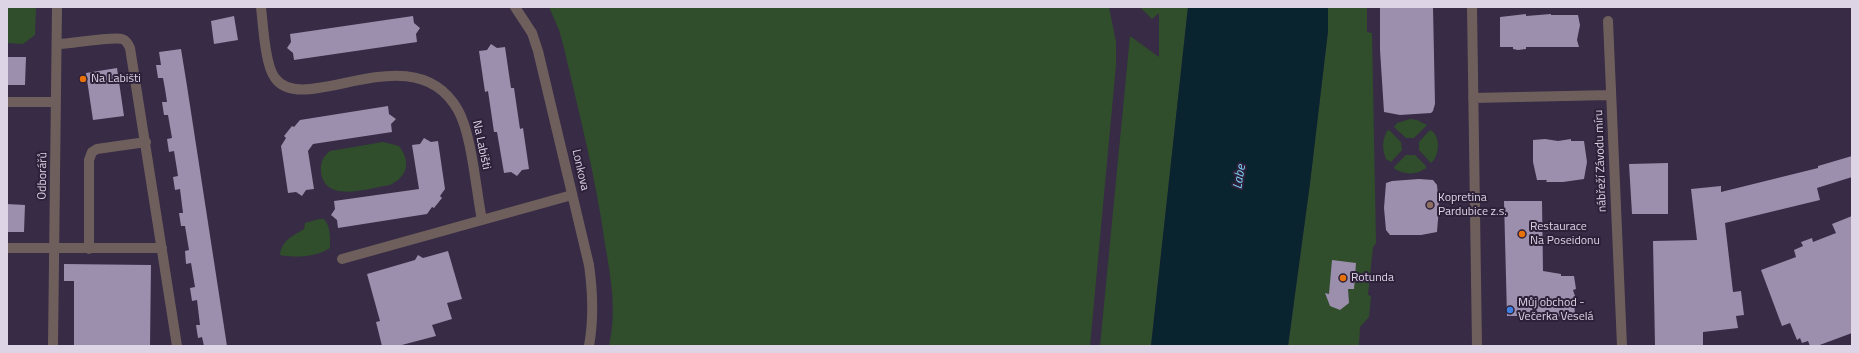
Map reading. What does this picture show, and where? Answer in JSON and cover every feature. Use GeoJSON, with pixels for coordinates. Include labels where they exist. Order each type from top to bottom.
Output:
{"type":"FeatureCollection","features":[{"type":"Feature","properties":{"kind":"street","name":"Odborářů"},"geometry":{"type":"LineString","coordinates":[[53,346],[58,7]]}},
{"type":"Feature","properties":{"kind":"street","name":"Na Labišti"},"geometry":{"type":"LineString","coordinates":[[261,7],[270,66],[276,80],[281,84],[291,88],[305,89],[403,76],[424,79],[436,86],[453,101],[465,129],[482,220]]}},
{"type":"Feature","properties":{"kind":"street","name":"Lonkova"},"geometry":{"type":"LineString","coordinates":[[515,7],[532,33],[538,51],[589,265],[593,291],[594,312],[589,346]]}},
{"type":"Feature","properties":{"kind":"street"},"geometry":{"type":"LineString","coordinates":[[1472,7],[1478,346]]}},
{"type":"Feature","properties":{"kind":"street","name":"nábřeží Závodu míru"},"geometry":{"type":"LineString","coordinates":[[1608,21],[1622,346]]}},
{"type":"Feature","properties":{"kind":"street"},"geometry":{"type":"LineString","coordinates":[[57,44],[72,44],[116,38],[121,39],[128,44],[132,54],[177,346]]}},
{"type":"Feature","properties":{"kind":"street","name":"nábřeží Závodu míru"},"geometry":{"type":"LineString","coordinates":[[1473,98],[1611,95]]}},
{"type":"Feature","properties":{"kind":"street"},"geometry":{"type":"LineString","coordinates":[[7,102],[56,102]]}},
{"type":"Feature","properties":{"kind":"street"},"geometry":{"type":"LineString","coordinates":[[89,248],[89,160],[92,152],[97,149],[146,142]]}},
{"type":"Feature","properties":{"kind":"street"},"geometry":{"type":"LineString","coordinates":[[342,259],[572,195]]}},
{"type":"Feature","properties":{"kind":"street"},"geometry":{"type":"LineString","coordinates":[[7,248],[162,248]]}},
{"type":"Feature","properties":{"kind":"green space"},"geometry":{"type":"Polygon","coordinates":[[[7,7],[36,7],[35,35],[23,44],[7,43],[7,7]]]}},
{"type":"Feature","properties":{"kind":"green space"},"geometry":{"type":"Polygon","coordinates":[[[549,7],[1109,7],[1116,42],[1116,65],[1090,346],[609,346],[613,320],[613,307],[609,269],[597,195],[564,48],[559,30],[549,7]]]}},
{"type":"Feature","properties":{"kind":"green space"},"geometry":{"type":"Polygon","coordinates":[[[1140,7],[1188,7],[1151,346],[1100,346],[1130,36],[1159,57],[1159,13],[1152,19],[1140,7]]]}},
{"type":"Feature","properties":{"kind":"green space"},"geometry":{"type":"Polygon","coordinates":[[[1328,7],[1367,7],[1367,32],[1372,33],[1376,243],[1373,247],[1368,295],[1371,296],[1369,317],[1360,327],[1359,346],[1288,346],[1310,183],[1328,31],[1328,7]]]}},
{"type":"Feature","properties":{"kind":"green space"},"geometry":{"type":"Polygon","coordinates":[[[1410,119],[1417,120],[1427,125],[1414,138],[1406,138],[1394,127],[1397,123],[1410,119]]]}},
{"type":"Feature","properties":{"kind":"green space"},"geometry":{"type":"Polygon","coordinates":[[[1389,130],[1401,142],[1402,150],[1391,162],[1386,159],[1383,148],[1384,138],[1389,130]]]}},
{"type":"Feature","properties":{"kind":"green space"},"geometry":{"type":"Polygon","coordinates":[[[1430,130],[1434,133],[1438,141],[1438,151],[1431,163],[1419,150],[1419,142],[1430,130]]]}},
{"type":"Feature","properties":{"kind":"green space"},"geometry":{"type":"Polygon","coordinates":[[[383,142],[399,146],[405,158],[406,168],[401,177],[396,181],[390,185],[349,192],[330,188],[324,182],[321,172],[322,160],[330,151],[383,142]]]}},
{"type":"Feature","properties":{"kind":"green space"},"geometry":{"type":"Polygon","coordinates":[[[1406,155],[1415,155],[1426,166],[1426,168],[1415,173],[1403,172],[1395,169],[1394,167],[1406,155]]]}},
{"type":"Feature","properties":{"kind":"green space"},"geometry":{"type":"Polygon","coordinates":[[[324,219],[328,226],[330,233],[330,248],[319,253],[306,256],[280,255],[285,242],[304,229],[305,223],[324,219]]]}},
{"type":"Feature","properties":{"kind":"water","name":"Labe"},"geometry":{"type":"Polygon","coordinates":[[[1188,7],[1328,7],[1328,31],[1310,183],[1288,346],[1151,346],[1188,7]]]}},
{"type":"Feature","properties":{"kind":"building"},"geometry":{"type":"Polygon","coordinates":[[[1380,7],[1433,7],[1435,104],[1431,113],[1400,115],[1384,112],[1380,50],[1380,7]]]}},
{"type":"Feature","properties":{"kind":"building"},"geometry":{"type":"Polygon","coordinates":[[[1526,14],[1526,16],[1551,14],[1578,15],[1580,25],[1577,40],[1579,47],[1526,47],[1526,49],[1518,50],[1513,49],[1513,47],[1500,47],[1500,17],[1526,14]]]}},
{"type":"Feature","properties":{"kind":"building"},"geometry":{"type":"Polygon","coordinates":[[[234,16],[238,40],[214,44],[211,21],[234,16]]]}},
{"type":"Feature","properties":{"kind":"building"},"geometry":{"type":"Polygon","coordinates":[[[413,16],[414,23],[420,28],[416,34],[417,42],[294,60],[293,53],[287,48],[291,42],[290,34],[413,16]]]}},
{"type":"Feature","properties":{"kind":"building"},"geometry":{"type":"Polygon","coordinates":[[[491,44],[497,48],[505,47],[511,88],[514,88],[520,129],[523,128],[529,169],[522,170],[517,176],[511,172],[504,173],[497,132],[494,132],[488,91],[485,92],[479,51],[487,50],[491,44]]]}},
{"type":"Feature","properties":{"kind":"building"},"geometry":{"type":"Polygon","coordinates":[[[181,49],[227,346],[204,346],[202,337],[198,338],[196,325],[200,325],[197,300],[192,301],[190,288],[195,287],[191,263],[186,264],[185,251],[189,250],[185,226],[181,226],[179,213],[183,213],[180,189],[175,190],[173,177],[178,176],[174,151],[169,152],[167,139],[172,138],[168,115],[164,115],[162,102],[167,102],[163,78],[158,78],[156,65],[161,65],[159,52],[181,49]]]}},
{"type":"Feature","properties":{"kind":"building"},"geometry":{"type":"Polygon","coordinates":[[[7,57],[26,57],[25,85],[7,85],[7,57]]]}},
{"type":"Feature","properties":{"kind":"building"},"geometry":{"type":"Polygon","coordinates":[[[117,68],[124,116],[93,120],[86,73],[117,68]]]}},
{"type":"Feature","properties":{"kind":"building"},"geometry":{"type":"Polygon","coordinates":[[[388,106],[389,114],[396,119],[391,124],[392,132],[313,144],[308,151],[314,189],[306,190],[302,196],[296,192],[288,193],[281,146],[286,138],[284,136],[292,126],[294,127],[300,120],[388,106]]]}},
{"type":"Feature","properties":{"kind":"building"},"geometry":{"type":"Polygon","coordinates":[[[424,138],[431,142],[438,141],[445,189],[440,196],[442,198],[434,208],[432,207],[427,214],[338,228],[337,220],[331,215],[335,209],[334,201],[419,189],[412,145],[420,144],[424,138]]]}},
{"type":"Feature","properties":{"kind":"building"},"geometry":{"type":"Polygon","coordinates":[[[1545,139],[1558,141],[1571,139],[1571,141],[1584,141],[1587,162],[1584,179],[1563,182],[1546,182],[1547,180],[1537,180],[1533,162],[1533,140],[1545,139]]]}},
{"type":"Feature","properties":{"kind":"building"},"geometry":{"type":"Polygon","coordinates":[[[1852,156],[1852,177],[1817,188],[1820,200],[1725,223],[1733,292],[1741,291],[1744,315],[1736,316],[1738,328],[1703,332],[1703,346],[1655,346],[1653,241],[1697,240],[1691,189],[1721,186],[1721,192],[1818,168],[1818,166],[1852,156]]]}},
{"type":"Feature","properties":{"kind":"building"},"geometry":{"type":"Polygon","coordinates":[[[1668,163],[1668,214],[1632,214],[1629,164],[1668,163]]]}},
{"type":"Feature","properties":{"kind":"building"},"geometry":{"type":"Polygon","coordinates":[[[1419,179],[1433,180],[1437,185],[1439,207],[1437,232],[1421,235],[1390,235],[1386,230],[1384,208],[1386,183],[1392,181],[1419,179]]]}},
{"type":"Feature","properties":{"kind":"building"},"geometry":{"type":"Polygon","coordinates":[[[1504,201],[1542,201],[1543,271],[1561,274],[1561,276],[1574,276],[1576,289],[1573,290],[1577,302],[1574,302],[1575,315],[1537,318],[1527,316],[1507,316],[1504,201]]]}},
{"type":"Feature","properties":{"kind":"building"},"geometry":{"type":"Polygon","coordinates":[[[7,204],[25,205],[24,232],[7,232],[7,204]]]}},
{"type":"Feature","properties":{"kind":"building"},"geometry":{"type":"Polygon","coordinates":[[[1852,216],[1852,333],[1817,346],[1810,346],[1808,341],[1802,343],[1800,338],[1797,340],[1790,323],[1782,326],[1761,270],[1796,257],[1794,250],[1803,246],[1801,242],[1812,238],[1813,242],[1836,233],[1832,224],[1852,216]]]}},
{"type":"Feature","properties":{"kind":"building"},"geometry":{"type":"Polygon","coordinates":[[[448,251],[462,299],[447,303],[452,319],[432,325],[436,336],[398,346],[382,346],[376,322],[380,321],[367,274],[415,260],[418,255],[423,258],[448,251]]]}},
{"type":"Feature","properties":{"kind":"building"},"geometry":{"type":"Polygon","coordinates":[[[1332,260],[1356,263],[1354,289],[1348,289],[1349,303],[1340,310],[1330,306],[1325,293],[1329,294],[1332,260]]]}},
{"type":"Feature","properties":{"kind":"building"},"geometry":{"type":"Polygon","coordinates":[[[64,264],[151,265],[150,346],[74,346],[74,281],[64,281],[64,264]]]}},
{"type":"Feature","properties":{"kind":"place","name":"Na Labišti"},"geometry":{"type":"Point","coordinates":[83,79]}},
{"type":"Feature","properties":{"kind":"place","name":"Kopretina Pardubice z.s."},"geometry":{"type":"Point","coordinates":[1430,205]}},
{"type":"Feature","properties":{"kind":"place","name":"Restaurace Na Poseidonu"},"geometry":{"type":"Point","coordinates":[1522,234]}},
{"type":"Feature","properties":{"kind":"place","name":"Rotunda"},"geometry":{"type":"Point","coordinates":[1343,278]}},
{"type":"Feature","properties":{"kind":"place","name":"Můj obchod - Večerka Veselá"},"geometry":{"type":"Point","coordinates":[1510,310]}}]}
